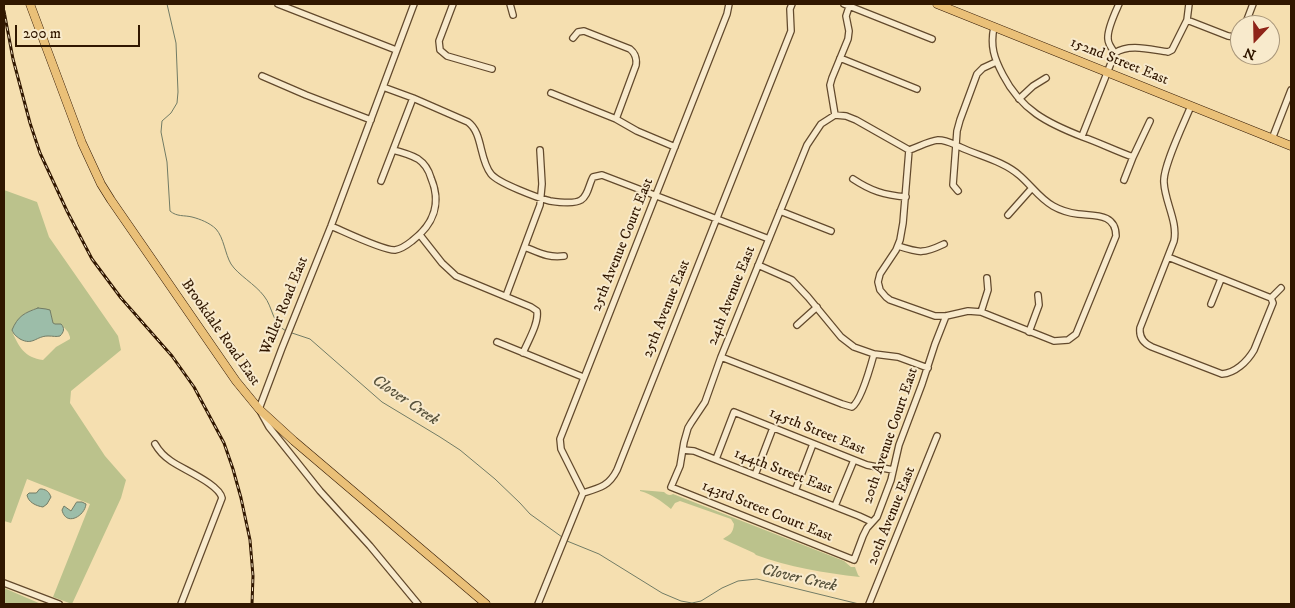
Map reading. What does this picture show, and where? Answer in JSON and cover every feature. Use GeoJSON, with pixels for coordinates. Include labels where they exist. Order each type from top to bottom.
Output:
{"type":"FeatureCollection","features":[{"type":"Feature","properties":{"kind":"main road","name":"Brookdale Road East"},"geometry":{"type":"LineString","coordinates":[[30,4],[82,143],[102,184],[111,200],[236,381],[259,409],[486,604]]}},
{"type":"Feature","properties":{"kind":"main road","name":"152nd Street East"},"geometry":{"type":"LineString","coordinates":[[937,4],[955,7],[994,27],[1291,146]]}},
{"type":"Feature","properties":{"kind":"street"},"geometry":{"type":"LineString","coordinates":[[278,4],[396,50]]}},
{"type":"Feature","properties":{"kind":"street","name":"Waller Road East"},"geometry":{"type":"LineString","coordinates":[[259,409],[331,226],[414,4]]}},
{"type":"Feature","properties":{"kind":"street"},"geometry":{"type":"LineString","coordinates":[[453,4],[439,41],[440,50],[447,56],[492,69]]}},
{"type":"Feature","properties":{"kind":"street"},"geometry":{"type":"LineString","coordinates":[[510,4],[513,15]]}},
{"type":"Feature","properties":{"kind":"street","name":"25th Avenue Court East"},"geometry":{"type":"LineString","coordinates":[[583,493],[561,450],[560,442],[564,427],[727,14],[729,4]]}},
{"type":"Feature","properties":{"kind":"street","name":"25th Avenue East"},"geometry":{"type":"LineString","coordinates":[[583,493],[607,484],[614,476],[791,31],[790,15],[792,4]]}},
{"type":"Feature","properties":{"kind":"street"},"geometry":{"type":"LineString","coordinates":[[909,150],[903,223],[898,246],[881,271],[879,287],[882,293],[886,297],[935,316],[946,316],[968,311],[981,312],[1050,340],[1068,340],[1074,336],[1082,322],[1114,239],[1115,231],[1107,218],[1075,214],[1057,208],[1042,198],[1011,168],[947,141],[939,140],[909,150],[856,120],[846,116],[835,115],[830,85],[848,39],[846,19],[848,4],[932,38]]}},
{"type":"Feature","properties":{"kind":"street"},"geometry":{"type":"LineString","coordinates":[[1115,53],[1109,43],[1108,34],[1119,4]]}},
{"type":"Feature","properties":{"kind":"street"},"geometry":{"type":"LineString","coordinates":[[1082,136],[1115,53],[1129,48],[1171,51],[1187,20],[1189,4]]}},
{"type":"Feature","properties":{"kind":"street"},"geometry":{"type":"LineString","coordinates":[[1187,20],[1230,36]]}},
{"type":"Feature","properties":{"kind":"street"},"geometry":{"type":"LineString","coordinates":[[994,27],[992,42],[996,62],[1019,99],[1045,120],[1058,127],[1133,158]]}},
{"type":"Feature","properties":{"kind":"street"},"geometry":{"type":"LineString","coordinates":[[573,38],[578,32],[584,31],[630,49],[635,54],[636,66],[616,119]]}},
{"type":"Feature","properties":{"kind":"street"},"geometry":{"type":"LineString","coordinates":[[840,58],[917,89]]}},
{"type":"Feature","properties":{"kind":"street"},"geometry":{"type":"LineString","coordinates":[[958,191],[953,185],[957,131],[960,120],[977,74],[983,68],[996,62]]}},
{"type":"Feature","properties":{"kind":"street"},"geometry":{"type":"LineString","coordinates":[[262,76],[371,120]]}},
{"type":"Feature","properties":{"kind":"street"},"geometry":{"type":"LineString","coordinates":[[1019,99],[1033,86],[1046,78]]}},
{"type":"Feature","properties":{"kind":"street"},"geometry":{"type":"LineString","coordinates":[[383,87],[463,119],[472,125],[476,131],[487,169],[491,174],[502,182],[541,198],[551,201],[581,200],[586,195],[592,179],[597,175],[602,175],[769,239]]}},
{"type":"Feature","properties":{"kind":"street"},"geometry":{"type":"LineString","coordinates":[[1272,139],[1291,90]]}},
{"type":"Feature","properties":{"kind":"street"},"geometry":{"type":"LineString","coordinates":[[551,93],[616,119],[637,131],[675,147]]}},
{"type":"Feature","properties":{"kind":"street"},"geometry":{"type":"LineString","coordinates":[[381,181],[413,98]]}},
{"type":"Feature","properties":{"kind":"street"},"geometry":{"type":"LineString","coordinates":[[1191,106],[1165,174],[1164,187],[1176,236],[1140,328],[1140,334],[1143,340],[1152,346],[1222,374],[1227,374],[1235,370],[1252,354],[1273,303],[1271,298]]}},
{"type":"Feature","properties":{"kind":"street","name":"24th Avenue East"},"geometry":{"type":"LineString","coordinates":[[671,487],[680,466],[688,428],[705,402],[721,357],[806,144],[816,129],[827,119],[835,115]]}},
{"type":"Feature","properties":{"kind":"street"},"geometry":{"type":"LineString","coordinates":[[1124,180],[1150,121]]}},
{"type":"Feature","properties":{"kind":"street"},"geometry":{"type":"LineString","coordinates":[[331,226],[391,250],[400,249],[418,236],[427,226],[436,206],[436,196],[432,180],[425,166],[418,159],[393,150]]}},
{"type":"Feature","properties":{"kind":"street"},"geometry":{"type":"LineString","coordinates":[[506,296],[537,215],[541,198],[540,150]]}},
{"type":"Feature","properties":{"kind":"street"},"geometry":{"type":"LineString","coordinates":[[853,179],[880,193],[906,197]]}},
{"type":"Feature","properties":{"kind":"street"},"geometry":{"type":"LineString","coordinates":[[1008,214],[1032,188]]}},
{"type":"Feature","properties":{"kind":"street"},"geometry":{"type":"LineString","coordinates":[[780,211],[831,231]]}},
{"type":"Feature","properties":{"kind":"street"},"geometry":{"type":"LineString","coordinates":[[418,236],[456,276],[537,311],[536,322],[523,352]]}},
{"type":"Feature","properties":{"kind":"street"},"geometry":{"type":"LineString","coordinates":[[898,246],[920,252],[929,251],[944,244]]}},
{"type":"Feature","properties":{"kind":"street"},"geometry":{"type":"LineString","coordinates":[[525,247],[548,256],[564,256]]}},
{"type":"Feature","properties":{"kind":"street"},"geometry":{"type":"LineString","coordinates":[[1168,257],[1271,298]]}},
{"type":"Feature","properties":{"kind":"street"},"geometry":{"type":"LineString","coordinates":[[758,265],[792,280],[846,341],[854,347],[874,354],[898,357],[928,368]]}},
{"type":"Feature","properties":{"kind":"street"},"geometry":{"type":"LineString","coordinates":[[981,312],[988,290],[987,278]]}},
{"type":"Feature","properties":{"kind":"street"},"geometry":{"type":"LineString","coordinates":[[1211,304],[1221,279]]}},
{"type":"Feature","properties":{"kind":"street"},"geometry":{"type":"LineString","coordinates":[[1271,298],[1281,288]]}},
{"type":"Feature","properties":{"kind":"street"},"geometry":{"type":"LineString","coordinates":[[1029,332],[1039,305],[1038,295]]}},
{"type":"Feature","properties":{"kind":"street"},"geometry":{"type":"LineString","coordinates":[[797,325],[817,307]]}},
{"type":"Feature","properties":{"kind":"street","name":"20th Avenue Court East"},"geometry":{"type":"LineString","coordinates":[[854,560],[862,536],[876,516],[891,480],[899,445],[946,316]]}},
{"type":"Feature","properties":{"kind":"street"},"geometry":{"type":"LineString","coordinates":[[497,342],[583,377]]}},
{"type":"Feature","properties":{"kind":"street"},"geometry":{"type":"LineString","coordinates":[[721,357],[852,407],[857,402],[874,354]]}},
{"type":"Feature","properties":{"kind":"street"},"geometry":{"type":"LineString","coordinates":[[259,409],[269,427],[309,477],[418,604]]}},
{"type":"Feature","properties":{"kind":"street","name":"145th Street East"},"geometry":{"type":"LineString","coordinates":[[716,459],[734,412],[854,460],[874,467],[893,470]]}},
{"type":"Feature","properties":{"kind":"street"},"geometry":{"type":"LineString","coordinates":[[755,475],[773,428]]}},
{"type":"Feature","properties":{"kind":"street","name":"20th Avenue East"},"geometry":{"type":"LineString","coordinates":[[869,604],[937,436]]}},
{"type":"Feature","properties":{"kind":"street"},"geometry":{"type":"LineString","coordinates":[[155,444],[168,459],[199,476],[221,495],[221,501],[181,604]]}},
{"type":"Feature","properties":{"kind":"street"},"geometry":{"type":"LineString","coordinates":[[795,490],[813,444]]}},
{"type":"Feature","properties":{"kind":"street","name":"144th Street East"},"geometry":{"type":"LineString","coordinates":[[683,450],[694,451],[716,459],[872,522]]}},
{"type":"Feature","properties":{"kind":"street"},"geometry":{"type":"LineString","coordinates":[[835,506],[854,460]]}},
{"type":"Feature","properties":{"kind":"street","name":"143rd Street Court East"},"geometry":{"type":"LineString","coordinates":[[671,487],[854,560]]}},
{"type":"Feature","properties":{"kind":"street"},"geometry":{"type":"LineString","coordinates":[[538,604],[583,493]]}},
{"type":"Feature","properties":{"kind":"street"},"geometry":{"type":"LineString","coordinates":[[4,582],[59,604]]}},
{"type":"Feature","properties":{"kind":"green space"},"geometry":{"type":"Polygon","coordinates":[[[4,190],[37,202],[49,237],[118,336],[121,350],[71,391],[70,403],[105,456],[126,480],[121,498],[72,604],[53,597],[90,504],[27,479],[11,523],[4,521],[4,190]],[[38,308],[22,316],[14,326],[12,331],[17,342],[31,357],[43,360],[56,347],[70,339],[68,332],[61,324],[53,323],[51,314],[38,308]]]}},
{"type":"Feature","properties":{"kind":"green space"},"geometry":{"type":"Polygon","coordinates":[[[640,490],[673,494],[844,561],[851,567],[855,567],[860,577],[807,569],[756,555],[723,539],[733,530],[734,524],[731,519],[680,501],[675,503],[671,509],[656,498],[640,490]]]}},
{"type":"Feature","properties":{"kind":"green space"},"geometry":{"type":"Polygon","coordinates":[[[4,588],[41,604],[4,604],[4,588]]]}},
{"type":"Feature","properties":{"kind":"shaded area"},"geometry":{"type":"Polygon","coordinates":[[[38,308],[50,310],[53,323],[61,324],[63,328],[62,333],[60,336],[44,336],[31,341],[20,339],[12,330],[14,325],[22,316],[38,308]]]}},
{"type":"Feature","properties":{"kind":"shaded area"},"geometry":{"type":"Polygon","coordinates":[[[40,489],[47,491],[51,497],[43,507],[29,500],[27,495],[29,493],[36,493],[40,489]]]}},
{"type":"Feature","properties":{"kind":"shaded area"},"geometry":{"type":"Polygon","coordinates":[[[77,502],[86,504],[85,508],[79,516],[71,519],[67,518],[62,510],[64,506],[71,511],[77,502]]]}},
{"type":"Feature","properties":{"kind":"waterway","name":"Clover Creek"},"geometry":{"type":"LineString","coordinates":[[167,4],[176,43],[178,92],[177,103],[171,113],[162,121],[161,132],[167,162],[170,211],[178,215],[202,220],[216,229],[231,264],[264,296],[275,320],[286,331]]}},
{"type":"Feature","properties":{"kind":"waterway","name":"Clover Creek"},"geometry":{"type":"LineString","coordinates":[[292,333],[310,339],[382,402],[460,450],[495,479],[530,514],[562,537]]}},
{"type":"Feature","properties":{"kind":"waterway","name":"Clover Creek"},"geometry":{"type":"LineString","coordinates":[[567,541],[599,554],[662,593],[681,601],[692,603],[701,601],[738,581],[757,579],[859,604]]}},
{"type":"Feature","properties":{"kind":"railway"},"geometry":{"type":"LineString","coordinates":[[4,11],[13,59],[30,123],[40,153],[67,211],[92,259],[121,298],[172,356],[194,387],[224,443],[241,498],[250,540],[253,576],[252,604]]}}]}
